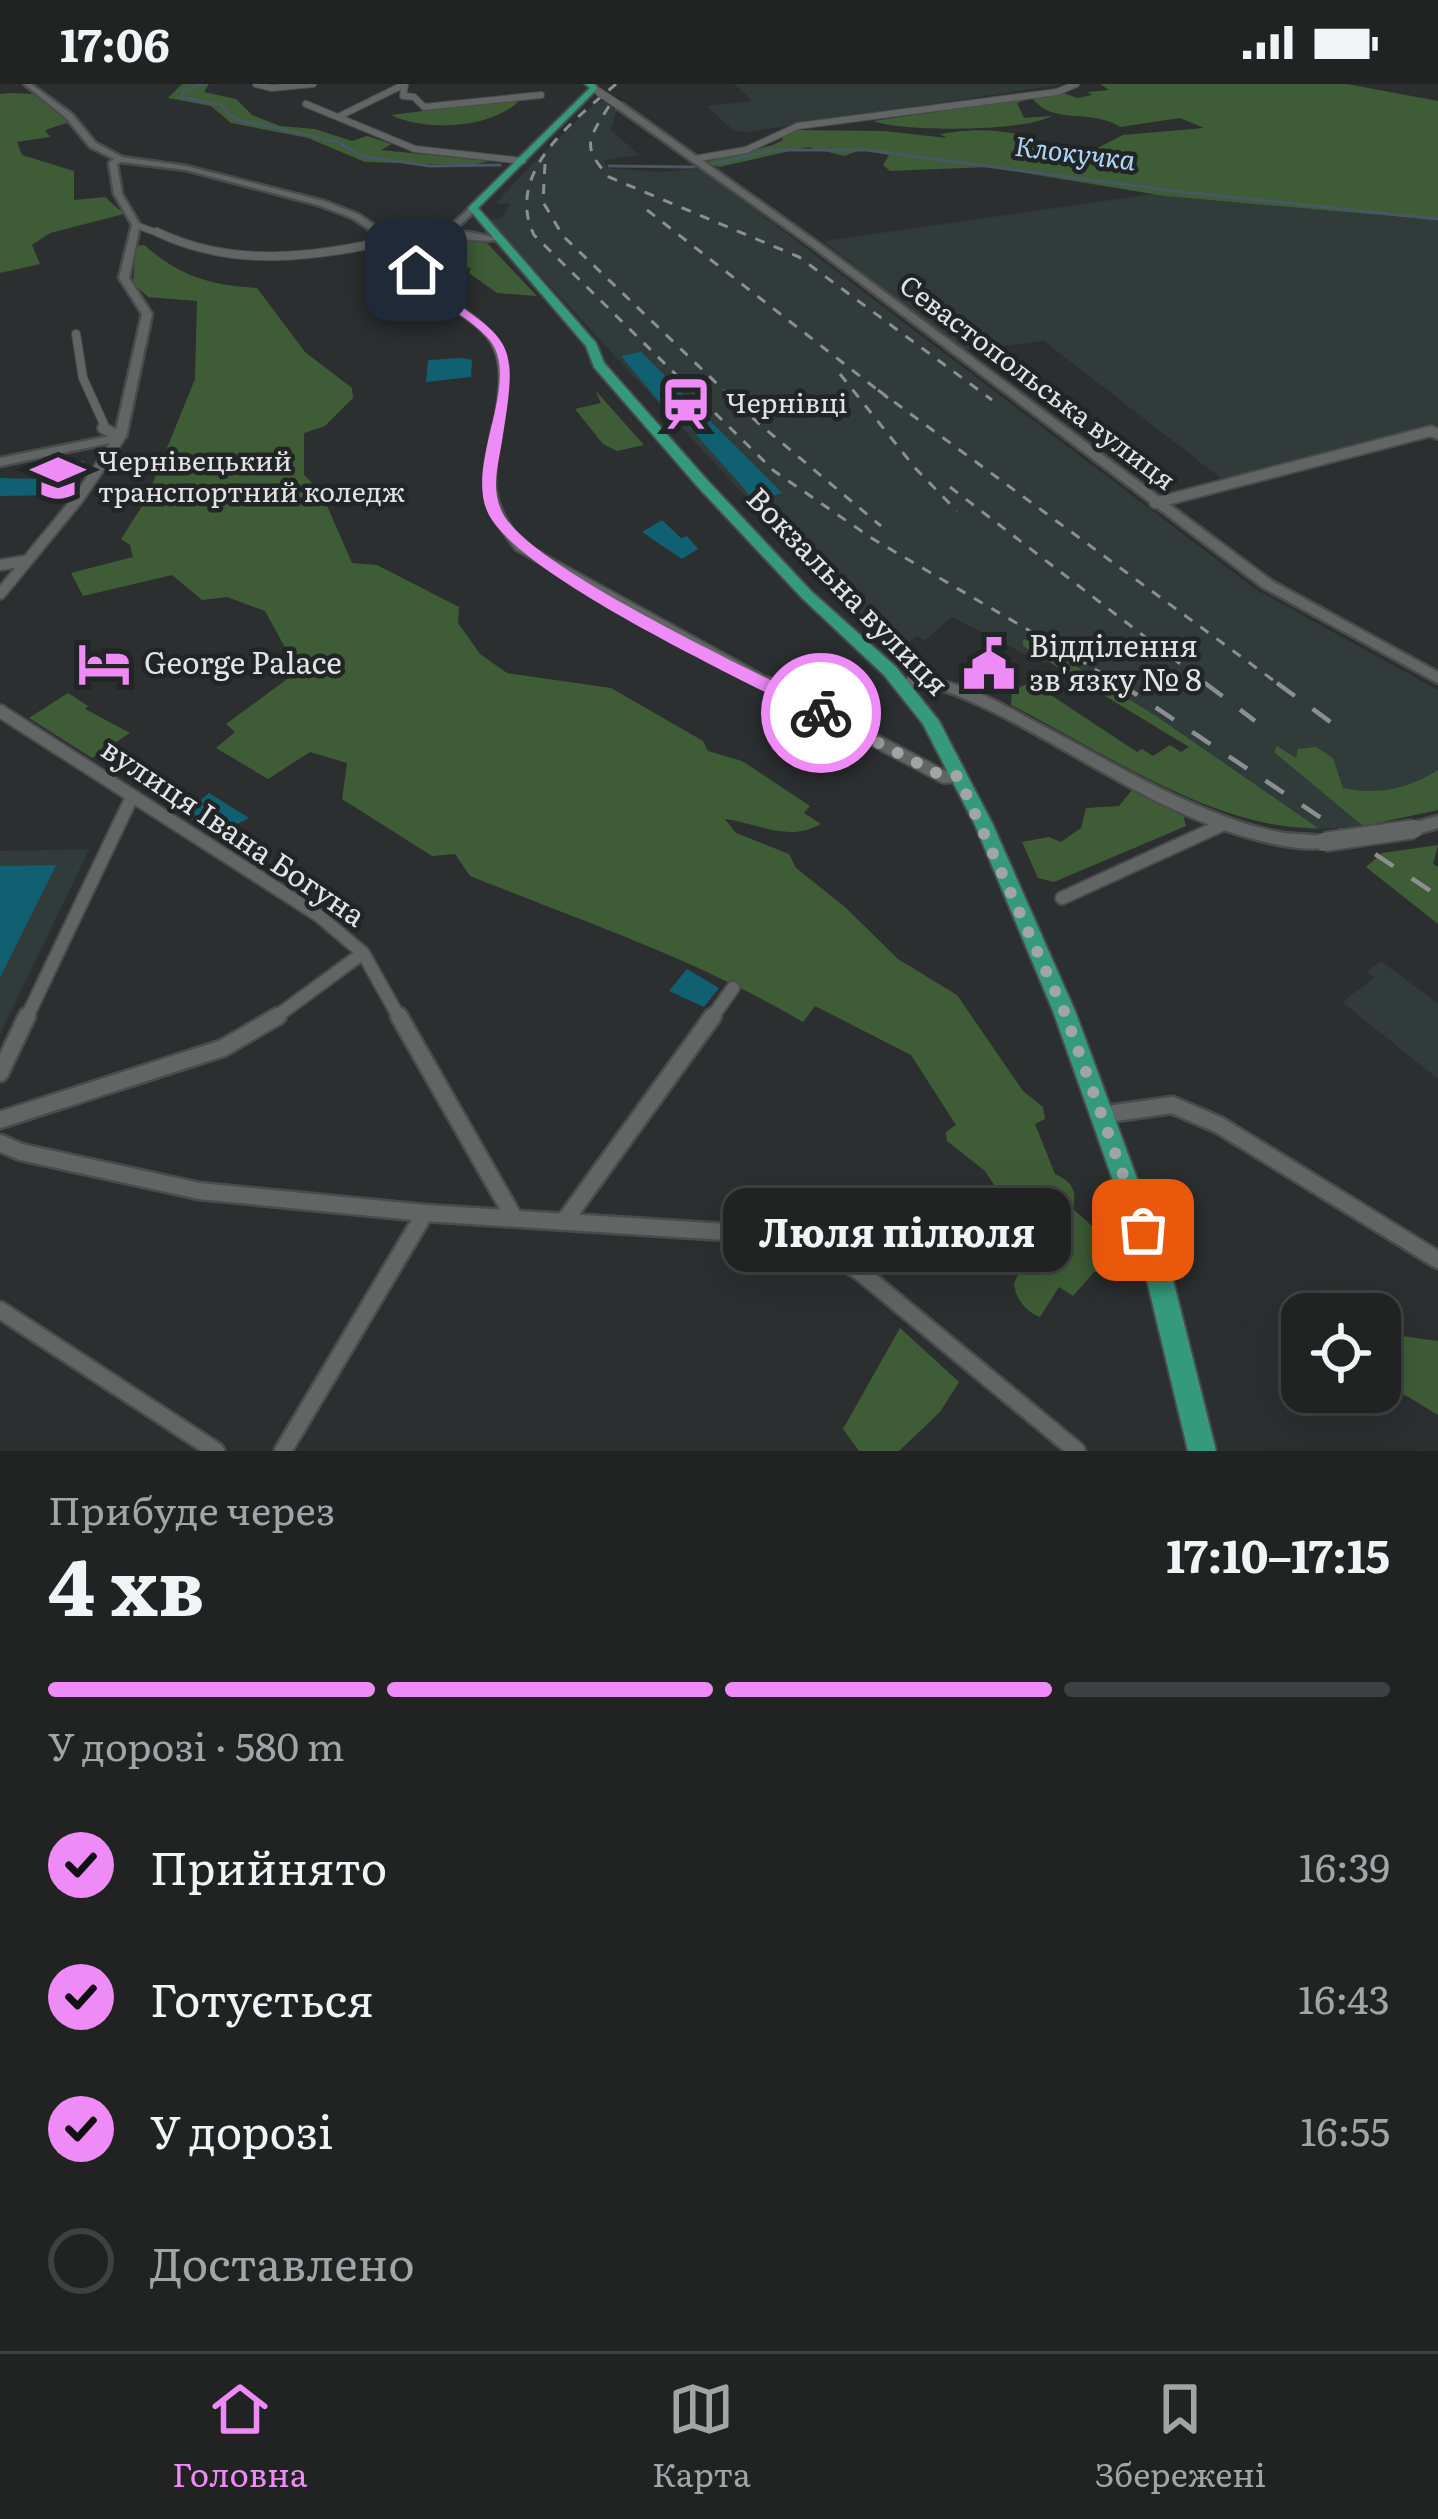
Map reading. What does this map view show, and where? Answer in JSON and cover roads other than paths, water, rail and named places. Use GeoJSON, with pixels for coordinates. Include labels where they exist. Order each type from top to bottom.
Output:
{"type":"FeatureCollection","features":[{"type":"Feature","properties":{"kind":"main road"},"geometry":{"type":"LineString","coordinates":[[473,208],[594,88]]}},
{"type":"Feature","properties":{"kind":"main road","name":"Вокзальна вулиця"},"geometry":{"type":"LineString","coordinates":[[473,208],[482,231],[497,239],[584,334],[596,362],[704,484],[807,595],[900,684],[930,721],[1064,1011],[1157,1268],[1202,1451]]}},
{"type":"Feature","properties":{"kind":"street"},"geometry":{"type":"LineString","coordinates":[[27,84],[69,116],[94,145],[120,159],[186,169],[334,207],[391,240],[430,249]]}},
{"type":"Feature","properties":{"kind":"street"},"geometry":{"type":"LineString","coordinates":[[256,84],[272,88],[313,84]]}},
{"type":"Feature","properties":{"kind":"street"},"geometry":{"type":"LineString","coordinates":[[405,84],[403,96],[414,97],[424,107],[541,95]]}},
{"type":"Feature","properties":{"kind":"street"},"geometry":{"type":"LineString","coordinates":[[340,116],[405,84]]}},
{"type":"Feature","properties":{"kind":"street"},"geometry":{"type":"LineString","coordinates":[[694,159],[746,150],[798,125],[1057,92],[1076,84]]}},
{"type":"Feature","properties":{"kind":"street","name":"Севастопольська вулиця"},"geometry":{"type":"LineString","coordinates":[[594,88],[1267,584],[1438,678]]}},
{"type":"Feature","properties":{"kind":"street"},"geometry":{"type":"LineString","coordinates":[[306,104],[415,149],[524,161]]}},
{"type":"Feature","properties":{"kind":"street"},"geometry":{"type":"LineString","coordinates":[[0,594],[78,500],[120,437],[147,314],[124,273],[136,225],[114,181],[113,163],[120,159]]}},
{"type":"Feature","properties":{"kind":"street"},"geometry":{"type":"LineString","coordinates":[[473,208],[430,249],[416,270],[417,281],[491,334],[502,349],[506,378],[488,483],[498,519],[519,546],[863,736],[944,777],[958,776]]}},
{"type":"Feature","properties":{"kind":"street"},"geometry":{"type":"LineString","coordinates":[[136,225],[191,247],[270,256],[321,256],[391,240]]}},
{"type":"Feature","properties":{"kind":"street"},"geometry":{"type":"LineString","coordinates":[[441,239],[482,231]]}},
{"type":"Feature","properties":{"kind":"street"},"geometry":{"type":"LineString","coordinates":[[76,334],[83,378],[103,429],[120,437]]}},
{"type":"Feature","properties":{"kind":"street"},"geometry":{"type":"LineString","coordinates":[[1156,503],[1431,431],[1438,434]]}},
{"type":"Feature","properties":{"kind":"street"},"geometry":{"type":"LineString","coordinates":[[0,462],[120,437]]}},
{"type":"Feature","properties":{"kind":"street"},"geometry":{"type":"LineString","coordinates":[[0,565],[26,561]]}},
{"type":"Feature","properties":{"kind":"street"},"geometry":{"type":"LineString","coordinates":[[900,684],[923,679],[975,697],[1224,824],[1282,840],[1324,842],[1438,822]]}},
{"type":"Feature","properties":{"kind":"street","name":"вулиця Івана Богуна"},"geometry":{"type":"LineString","coordinates":[[0,711],[318,915],[363,952],[512,1216]]}},
{"type":"Feature","properties":{"kind":"street"},"geometry":{"type":"LineString","coordinates":[[0,1073],[132,797]]}},
{"type":"Feature","properties":{"kind":"street"},"geometry":{"type":"LineString","coordinates":[[1062,898],[1224,824]]}},
{"type":"Feature","properties":{"kind":"street"},"geometry":{"type":"LineString","coordinates":[[0,1120],[224,1048],[286,1011],[363,952]]}},
{"type":"Feature","properties":{"kind":"street"},"geometry":{"type":"LineString","coordinates":[[566,1219],[733,988]]}},
{"type":"Feature","properties":{"kind":"street"},"geometry":{"type":"LineString","coordinates":[[1102,1115],[1172,1106],[1219,1125],[1438,1260]]}},
{"type":"Feature","properties":{"kind":"street"},"geometry":{"type":"LineString","coordinates":[[0,1143],[199,1191],[425,1213],[726,1232],[819,1247],[859,1271],[1077,1451]]}},
{"type":"Feature","properties":{"kind":"street"},"geometry":{"type":"LineString","coordinates":[[283,1451],[425,1213]]}},
{"type":"Feature","properties":{"kind":"street"},"geometry":{"type":"LineString","coordinates":[[0,1310],[216,1451]]}},
{"type":"Feature","properties":{"kind":"waterway","name":"Клокучка"},"geometry":{"type":"LineString","coordinates":[[203,84],[183,91],[182,97],[221,105],[235,119],[338,142],[362,156],[430,166],[500,165]]}},
{"type":"Feature","properties":{"kind":"waterway","name":"Клокучка"},"geometry":{"type":"LineString","coordinates":[[708,165],[773,150],[867,150],[1174,191],[1438,219]]}},
{"type":"Feature","properties":{"kind":"waterway"},"geometry":{"type":"LineString","coordinates":[[609,166],[694,167]]}},
{"type":"Feature","properties":{"kind":"railway"},"geometry":{"type":"LineString","coordinates":[[616,84],[563,132],[535,170],[527,212],[534,235],[774,471],[873,539],[1120,684]]}},
{"type":"Feature","properties":{"kind":"railway"},"geometry":{"type":"LineString","coordinates":[[609,106],[591,143],[594,158],[609,177],[799,257],[992,400]]}},
{"type":"Feature","properties":{"kind":"railway"},"geometry":{"type":"LineString","coordinates":[[545,164],[543,202],[563,236],[757,422],[881,526]]}},
{"type":"Feature","properties":{"kind":"railway"},"geometry":{"type":"LineString","coordinates":[[647,210],[888,398]]}},
{"type":"Feature","properties":{"kind":"railway"},"geometry":{"type":"LineString","coordinates":[[840,374],[916,469],[957,511]]}},
{"type":"Feature","properties":{"kind":"railway"},"geometry":{"type":"LineString","coordinates":[[878,390],[1281,686]]}},
{"type":"Feature","properties":{"kind":"railway"},"geometry":{"type":"LineString","coordinates":[[950,487],[1209,686]]}},
{"type":"Feature","properties":{"kind":"railway"},"geometry":{"type":"LineString","coordinates":[[1205,683],[1255,721]]}},
{"type":"Feature","properties":{"kind":"railway"},"geometry":{"type":"LineString","coordinates":[[1277,683],[1336,726]]}},
{"type":"Feature","properties":{"kind":"railway"},"geometry":{"type":"LineString","coordinates":[[1120,684],[1124,686]]}},
{"type":"Feature","properties":{"kind":"railway"},"geometry":{"type":"LineString","coordinates":[[1120,684],[1438,896]]}},
{"type":"Feature","properties":{"kind":"place","name":"Чернівці"},"geometry":{"type":"Point","coordinates":[686,404]}},
{"type":"Feature","properties":{"kind":"place","name":"Чернівецький транспортний коледж"},"geometry":{"type":"Point","coordinates":[58,478]}},
{"type":"Feature","properties":{"kind":"place","name":"George Palace"},"geometry":{"type":"Point","coordinates":[104,664]}},
{"type":"Feature","properties":{"kind":"place","name":"Відділення зв'язку № 8"},"geometry":{"type":"Point","coordinates":[989,664]}},
{"type":"Feature","properties":{"kind":"place","name":"Люля пілюля"},"geometry":{"type":"Point","coordinates":[1143,1230]}}]}
